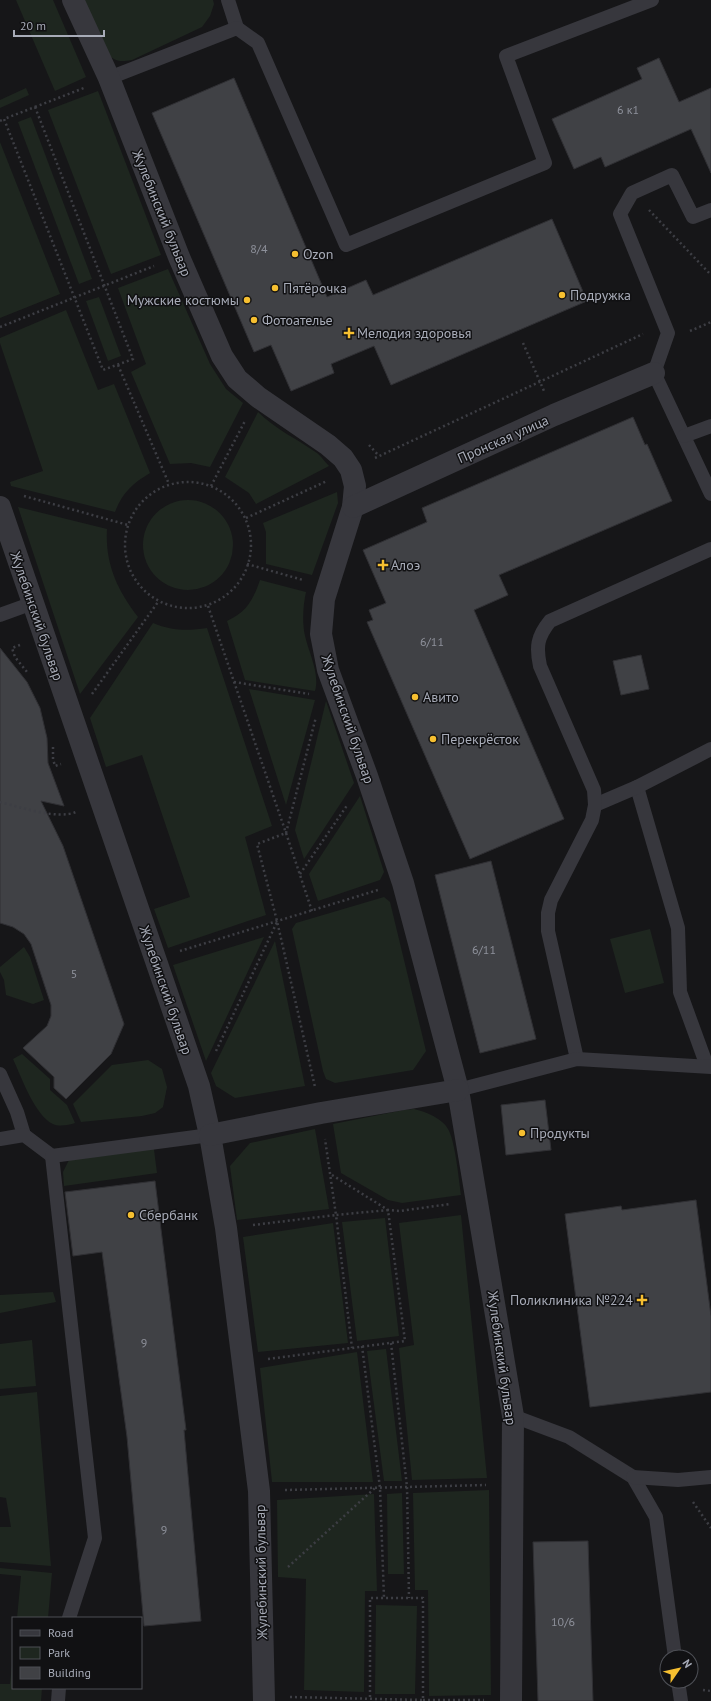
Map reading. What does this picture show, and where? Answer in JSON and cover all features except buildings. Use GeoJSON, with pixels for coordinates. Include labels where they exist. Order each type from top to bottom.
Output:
{"type":"FeatureCollection","features":[{"type":"Feature","properties":{"kind":"street","name":"Жулебинский бульвар"},"geometry":{"type":"LineString","coordinates":[[73,0],[108,78],[179,257],[222,356],[237,379],[258,398],[328,445],[343,458],[351,470],[355,486],[353,506],[324,599],[321,634],[328,670],[367,776],[403,883],[458,1090],[513,1416],[511,1700]]}},
{"type":"Feature","properties":{"kind":"street","name":"Пронская улица"},"geometry":{"type":"LineString","coordinates":[[353,506],[654,373]]}},
{"type":"Feature","properties":{"kind":"street","name":"Жулебинский бульвар"},"geometry":{"type":"LineString","coordinates":[[0,507],[199,1086],[210,1135],[226,1228],[259,1491],[264,1699]]}},
{"type":"Feature","properties":{"kind":"street"},"geometry":{"type":"LineString","coordinates":[[210,1135],[321,1113],[458,1090]]}},
{"type":"Feature","properties":{"kind":"lane"},"geometry":{"type":"LineString","coordinates":[[228,0],[237,28],[258,43],[346,245],[545,163],[506,56],[652,0]]}},
{"type":"Feature","properties":{"kind":"lane"},"geometry":{"type":"LineString","coordinates":[[108,78],[237,28]]}},
{"type":"Feature","properties":{"kind":"lane"},"geometry":{"type":"LineString","coordinates":[[711,210],[694,217],[672,175],[632,193],[620,214],[668,332],[654,373],[711,494]]}},
{"type":"Feature","properties":{"kind":"lane"},"geometry":{"type":"LineString","coordinates":[[684,436],[711,426]]}},
{"type":"Feature","properties":{"kind":"lane"},"geometry":{"type":"LineString","coordinates":[[577,1059],[548,931],[548,913],[556,888],[592,820],[595,805],[594,790],[540,666],[537,652],[541,635],[550,621],[711,549]]}},
{"type":"Feature","properties":{"kind":"lane"},"geometry":{"type":"LineString","coordinates":[[0,615],[33,603]]}},
{"type":"Feature","properties":{"kind":"lane"},"geometry":{"type":"LineString","coordinates":[[595,805],[637,787],[711,749]]}},
{"type":"Feature","properties":{"kind":"lane"},"geometry":{"type":"LineString","coordinates":[[458,1090],[577,1059],[709,1067],[680,992],[678,928],[637,787]]}},
{"type":"Feature","properties":{"kind":"lane"},"geometry":{"type":"LineString","coordinates":[[0,1074],[17,1112],[24,1135],[52,1156],[210,1135]]}},
{"type":"Feature","properties":{"kind":"lane"},"geometry":{"type":"LineString","coordinates":[[0,1139],[24,1135]]}},
{"type":"Feature","properties":{"kind":"lane"},"geometry":{"type":"LineString","coordinates":[[52,1156],[94,1538],[69,1617]]}},
{"type":"Feature","properties":{"kind":"lane"},"geometry":{"type":"LineString","coordinates":[[513,1416],[569,1437],[633,1476],[678,1480],[711,1477]]}},
{"type":"Feature","properties":{"kind":"lane"},"geometry":{"type":"LineString","coordinates":[[633,1476],[656,1517],[674,1649]]}},
{"type":"Feature","properties":{"kind":"lane"},"geometry":{"type":"LineString","coordinates":[[58,1701],[59,1689]]}},
{"type":"Feature","properties":{"kind":"lane"},"geometry":{"type":"LineString","coordinates":[[679,1689],[681,1701]]}},
{"type":"Feature","properties":{"kind":"path"},"geometry":{"type":"LineString","coordinates":[[0,121],[108,78]]}},
{"type":"Feature","properties":{"kind":"path"},"geometry":{"type":"LineString","coordinates":[[4,119],[103,370],[133,359],[34,107]]}},
{"type":"Feature","properties":{"kind":"path"},"geometry":{"type":"LineString","coordinates":[[632,193],[711,275]]}},
{"type":"Feature","properties":{"kind":"path"},"geometry":{"type":"LineString","coordinates":[[0,327],[179,257]]}},
{"type":"Feature","properties":{"kind":"path"},"geometry":{"type":"LineString","coordinates":[[246,518],[651,331],[684,334],[711,322]]}},
{"type":"Feature","properties":{"kind":"path"},"geometry":{"type":"LineString","coordinates":[[523,343],[554,416]]}},
{"type":"Feature","properties":{"kind":"path"},"geometry":{"type":"LineString","coordinates":[[118,365],[169,484]]}},
{"type":"Feature","properties":{"kind":"path"},"geometry":{"type":"LineString","coordinates":[[211,486],[258,398]]}},
{"type":"Feature","properties":{"kind":"path"},"geometry":{"type":"LineString","coordinates":[[365,441],[379,456]]}},
{"type":"Feature","properties":{"kind":"path"},"geometry":{"type":"LineString","coordinates":[[193,481],[217,488],[237,504],[246,518],[250,534],[251,550],[244,575],[229,594],[208,606],[182,608],[158,602],[139,586],[127,564],[124,540],[131,516],[146,496],[169,484],[193,481]]}},
{"type":"Feature","properties":{"kind":"path"},"geometry":{"type":"LineString","coordinates":[[23,496],[128,525]]}},
{"type":"Feature","properties":{"kind":"path"},"geometry":{"type":"LineString","coordinates":[[248,564],[328,588]]}},
{"type":"Feature","properties":{"kind":"path"},"geometry":{"type":"LineString","coordinates":[[73,721],[158,602]]}},
{"type":"Feature","properties":{"kind":"path"},"geometry":{"type":"LineString","coordinates":[[208,606],[312,911]]}},
{"type":"Feature","properties":{"kind":"path"},"geometry":{"type":"LineString","coordinates":[[22,644],[12,648],[15,657],[30,675]]}},
{"type":"Feature","properties":{"kind":"path"},"geometry":{"type":"LineString","coordinates":[[234,682],[321,696],[328,670]]}},
{"type":"Feature","properties":{"kind":"path"},"geometry":{"type":"LineString","coordinates":[[286,833],[317,712]]}},
{"type":"Feature","properties":{"kind":"path"},"geometry":{"type":"LineString","coordinates":[[53,741],[53,759]]}},
{"type":"Feature","properties":{"kind":"path"},"geometry":{"type":"LineString","coordinates":[[300,875],[367,776]]}},
{"type":"Feature","properties":{"kind":"path"},"geometry":{"type":"LineString","coordinates":[[0,802],[51,814],[64,815],[80,810]]}},
{"type":"Feature","properties":{"kind":"path"},"geometry":{"type":"LineString","coordinates":[[286,833],[257,844],[277,921],[321,1113],[331,1175],[352,1348]]}},
{"type":"Feature","properties":{"kind":"path"},"geometry":{"type":"LineString","coordinates":[[155,959],[403,883]]}},
{"type":"Feature","properties":{"kind":"path"},"geometry":{"type":"LineString","coordinates":[[199,1086],[277,921]]}},
{"type":"Feature","properties":{"kind":"path"},"geometry":{"type":"LineString","coordinates":[[331,1175],[388,1210]]}},
{"type":"Feature","properties":{"kind":"path"},"geometry":{"type":"LineString","coordinates":[[226,1228],[336,1215],[388,1210],[400,1211],[477,1200]]}},
{"type":"Feature","properties":{"kind":"path"},"geometry":{"type":"LineString","coordinates":[[244,1362],[405,1341],[388,1210]]}},
{"type":"Feature","properties":{"kind":"path"},"geometry":{"type":"LineString","coordinates":[[391,1343],[407,1487],[409,1598]]}},
{"type":"Feature","properties":{"kind":"path"},"geometry":{"type":"LineString","coordinates":[[362,1346],[380,1488],[384,1598]]}},
{"type":"Feature","properties":{"kind":"path"},"geometry":{"type":"LineString","coordinates":[[678,1480],[711,1528]]}},
{"type":"Feature","properties":{"kind":"path"},"geometry":{"type":"LineString","coordinates":[[259,1491],[512,1484]]}},
{"type":"Feature","properties":{"kind":"path"},"geometry":{"type":"LineString","coordinates":[[262,1592],[375,1488]]}},
{"type":"Feature","properties":{"kind":"path"},"geometry":{"type":"LineString","coordinates":[[370,1700],[370,1598],[423,1598],[423,1700]]}},
{"type":"Feature","properties":{"kind":"path"},"geometry":{"type":"LineString","coordinates":[[264,1699],[511,1700]]}},
{"type":"Feature","properties":{"kind":"green space"},"geometry":{"type":"Polygon","coordinates":[[[16,0],[53,0],[86,77],[55,91],[16,0]]]}},
{"type":"Feature","properties":{"kind":"green space"},"geometry":{"type":"Polygon","coordinates":[[[82,0],[213,0],[214,4],[210,16],[202,27],[132,60],[122,61],[113,59],[107,54],[82,0]]]}},
{"type":"Feature","properties":{"kind":"green space"},"geometry":{"type":"Polygon","coordinates":[[[26,88],[29,95],[0,108],[0,100],[26,88]]]}},
{"type":"Feature","properties":{"kind":"green space"},"geometry":{"type":"Polygon","coordinates":[[[98,91],[161,255],[111,274],[48,110],[98,91]]]}},
{"type":"Feature","properties":{"kind":"green space"},"geometry":{"type":"Polygon","coordinates":[[[31,117],[92,279],[79,284],[18,122],[31,117]]]}},
{"type":"Feature","properties":{"kind":"green space"},"geometry":{"type":"Polygon","coordinates":[[[0,142],[60,294],[0,318],[0,142]]]}},
{"type":"Feature","properties":{"kind":"green space"},"geometry":{"type":"Polygon","coordinates":[[[168,269],[210,364],[226,389],[243,403],[210,467],[191,463],[170,464],[131,372],[146,364],[118,288],[168,269]]]}},
{"type":"Feature","properties":{"kind":"green space"},"geometry":{"type":"Polygon","coordinates":[[[99,297],[121,356],[108,361],[86,301],[99,297]]]}},
{"type":"Feature","properties":{"kind":"green space"},"geometry":{"type":"Polygon","coordinates":[[[66,310],[98,390],[114,384],[150,473],[129,489],[121,499],[115,512],[11,486],[10,482],[43,471],[0,343],[0,338],[66,310]]]}},
{"type":"Feature","properties":{"kind":"green space"},"geometry":{"type":"Polygon","coordinates":[[[258,412],[279,429],[317,453],[329,466],[256,504],[249,493],[225,477],[258,412]]]}},
{"type":"Feature","properties":{"kind":"green space"},"geometry":{"type":"Polygon","coordinates":[[[337,492],[338,503],[312,575],[266,564],[266,532],[263,523],[337,492]]]}},
{"type":"Feature","properties":{"kind":"green space"},"geometry":{"type":"Polygon","coordinates":[[[188,500],[205,504],[220,513],[229,528],[233,545],[229,562],[220,577],[205,586],[188,590],[171,586],[156,577],[147,562],[143,545],[147,528],[156,513],[171,504],[188,500]]]}},
{"type":"Feature","properties":{"kind":"green space"},"geometry":{"type":"Polygon","coordinates":[[[18,507],[107,529],[110,565],[118,586],[138,617],[80,694],[18,507]]]}},
{"type":"Feature","properties":{"kind":"green space"},"geometry":{"type":"Polygon","coordinates":[[[260,580],[306,592],[303,625],[315,671],[315,691],[245,680],[227,621],[240,614],[248,605],[255,594],[260,580]]]}},
{"type":"Feature","properties":{"kind":"green space"},"geometry":{"type":"Polygon","coordinates":[[[153,623],[167,628],[180,630],[207,628],[272,826],[245,837],[266,915],[168,948],[154,909],[190,897],[142,755],[106,767],[90,718],[153,623]]]}},
{"type":"Feature","properties":{"kind":"green space"},"geometry":{"type":"Polygon","coordinates":[[[249,689],[315,700],[286,805],[249,689]]]}},
{"type":"Feature","properties":{"kind":"green space"},"geometry":{"type":"Polygon","coordinates":[[[326,701],[354,783],[304,859],[295,830],[326,701]]]}},
{"type":"Feature","properties":{"kind":"green space"},"geometry":{"type":"Polygon","coordinates":[[[360,796],[384,872],[380,880],[318,901],[309,874],[360,796]]]}},
{"type":"Feature","properties":{"kind":"green space"},"geometry":{"type":"Polygon","coordinates":[[[384,897],[390,902],[426,1051],[413,1070],[335,1083],[326,1079],[323,1071],[292,929],[296,923],[384,897]]]}},
{"type":"Feature","properties":{"kind":"green space"},"geometry":{"type":"Polygon","coordinates":[[[650,929],[664,983],[625,993],[610,939],[650,929]]]}},
{"type":"Feature","properties":{"kind":"green space"},"geometry":{"type":"Polygon","coordinates":[[[264,937],[206,1061],[173,965],[264,937]]]}},
{"type":"Feature","properties":{"kind":"green space"},"geometry":{"type":"Polygon","coordinates":[[[275,941],[305,1086],[235,1098],[216,1086],[211,1073],[275,941]]]}},
{"type":"Feature","properties":{"kind":"green space"},"geometry":{"type":"Polygon","coordinates":[[[24,947],[30,957],[44,1000],[33,1004],[6,995],[4,980],[0,972],[0,967],[24,947]]]}},
{"type":"Feature","properties":{"kind":"green space"},"geometry":{"type":"Polygon","coordinates":[[[22,1054],[50,1079],[50,1090],[67,1105],[75,1123],[55,1125],[46,1120],[40,1113],[29,1095],[13,1059],[22,1054]]]}},
{"type":"Feature","properties":{"kind":"green space"},"geometry":{"type":"Polygon","coordinates":[[[148,1060],[162,1069],[167,1087],[163,1107],[155,1113],[142,1116],[81,1122],[73,1104],[112,1065],[148,1060]]]}},
{"type":"Feature","properties":{"kind":"green space"},"geometry":{"type":"Polygon","coordinates":[[[414,1109],[438,1119],[448,1129],[455,1151],[461,1195],[402,1203],[388,1200],[341,1173],[333,1124],[414,1109]]]}},
{"type":"Feature","properties":{"kind":"green space"},"geometry":{"type":"Polygon","coordinates":[[[315,1129],[329,1209],[237,1220],[230,1166],[250,1143],[315,1129]]]}},
{"type":"Feature","properties":{"kind":"green space"},"geometry":{"type":"Polygon","coordinates":[[[153,1142],[157,1173],[64,1186],[63,1172],[70,1158],[153,1142]]]}},
{"type":"Feature","properties":{"kind":"green space"},"geometry":{"type":"Polygon","coordinates":[[[461,1215],[487,1478],[412,1480],[399,1348],[414,1345],[399,1223],[461,1215]]]}},
{"type":"Feature","properties":{"kind":"green space"},"geometry":{"type":"Polygon","coordinates":[[[385,1218],[399,1336],[357,1341],[342,1222],[385,1218]]]}},
{"type":"Feature","properties":{"kind":"green space"},"geometry":{"type":"Polygon","coordinates":[[[333,1223],[348,1343],[258,1352],[243,1237],[333,1223]]]}},
{"type":"Feature","properties":{"kind":"green space"},"geometry":{"type":"Polygon","coordinates":[[[53,1292],[56,1302],[0,1313],[0,1295],[53,1292]]]}},
{"type":"Feature","properties":{"kind":"green space"},"geometry":{"type":"Polygon","coordinates":[[[32,1340],[36,1386],[0,1389],[0,1344],[32,1340]]]}},
{"type":"Feature","properties":{"kind":"green space"},"geometry":{"type":"Polygon","coordinates":[[[386,1349],[402,1481],[384,1481],[367,1351],[386,1349]]]}},
{"type":"Feature","properties":{"kind":"green space"},"geometry":{"type":"Polygon","coordinates":[[[357,1352],[373,1482],[272,1482],[260,1368],[357,1352]]]}},
{"type":"Feature","properties":{"kind":"green space"},"geometry":{"type":"Polygon","coordinates":[[[37,1392],[51,1566],[0,1562],[0,1527],[11,1527],[6,1498],[0,1497],[0,1396],[37,1392]]]}},
{"type":"Feature","properties":{"kind":"green space"},"geometry":{"type":"Polygon","coordinates":[[[489,1490],[491,1695],[429,1696],[428,1590],[415,1590],[413,1493],[489,1490]]]}},
{"type":"Feature","properties":{"kind":"green space"},"geometry":{"type":"Polygon","coordinates":[[[402,1493],[404,1574],[388,1574],[387,1494],[402,1493]]]}},
{"type":"Feature","properties":{"kind":"green space"},"geometry":{"type":"Polygon","coordinates":[[[374,1494],[377,1591],[365,1591],[364,1692],[304,1690],[306,1579],[278,1577],[277,1500],[374,1494]]]}},
{"type":"Feature","properties":{"kind":"green space"},"geometry":{"type":"Polygon","coordinates":[[[0,1568],[52,1573],[48,1617],[17,1617],[21,1576],[0,1574],[0,1568]]]}},
{"type":"Feature","properties":{"kind":"green space"},"geometry":{"type":"Polygon","coordinates":[[[376,1605],[417,1606],[415,1694],[375,1694],[376,1605]]]}},
{"type":"Feature","properties":{"kind":"green space"},"geometry":{"type":"Polygon","coordinates":[[[12,1665],[12,1689],[42,1689],[41,1701],[0,1701],[0,1684],[10,1684],[12,1665]]]}},
{"type":"Feature","properties":{"kind":"place","name":"Ozon"},"geometry":{"type":"Point","coordinates":[295,254]}},
{"type":"Feature","properties":{"kind":"place","name":"Пятёрочка"},"geometry":{"type":"Point","coordinates":[275,288]}},
{"type":"Feature","properties":{"kind":"place","name":"Подружка"},"geometry":{"type":"Point","coordinates":[562,295]}},
{"type":"Feature","properties":{"kind":"place","name":"Мужские костюмы"},"geometry":{"type":"Point","coordinates":[247,300]}},
{"type":"Feature","properties":{"kind":"place","name":"Фотоателье"},"geometry":{"type":"Point","coordinates":[254,320]}},
{"type":"Feature","properties":{"kind":"place","name":"Мелодия здоровья"},"geometry":{"type":"Point","coordinates":[349,333]}},
{"type":"Feature","properties":{"kind":"place","name":"Алоэ"},"geometry":{"type":"Point","coordinates":[383,565]}},
{"type":"Feature","properties":{"kind":"place","name":"Авито"},"geometry":{"type":"Point","coordinates":[415,697]}},
{"type":"Feature","properties":{"kind":"place","name":"Перекрёсток"},"geometry":{"type":"Point","coordinates":[433,739]}},
{"type":"Feature","properties":{"kind":"place","name":"Продукты"},"geometry":{"type":"Point","coordinates":[522,1133]}},
{"type":"Feature","properties":{"kind":"place","name":"Сбербанк"},"geometry":{"type":"Point","coordinates":[131,1215]}},
{"type":"Feature","properties":{"kind":"place","name":"Поликлиника №224"},"geometry":{"type":"Point","coordinates":[642,1300]}}]}
